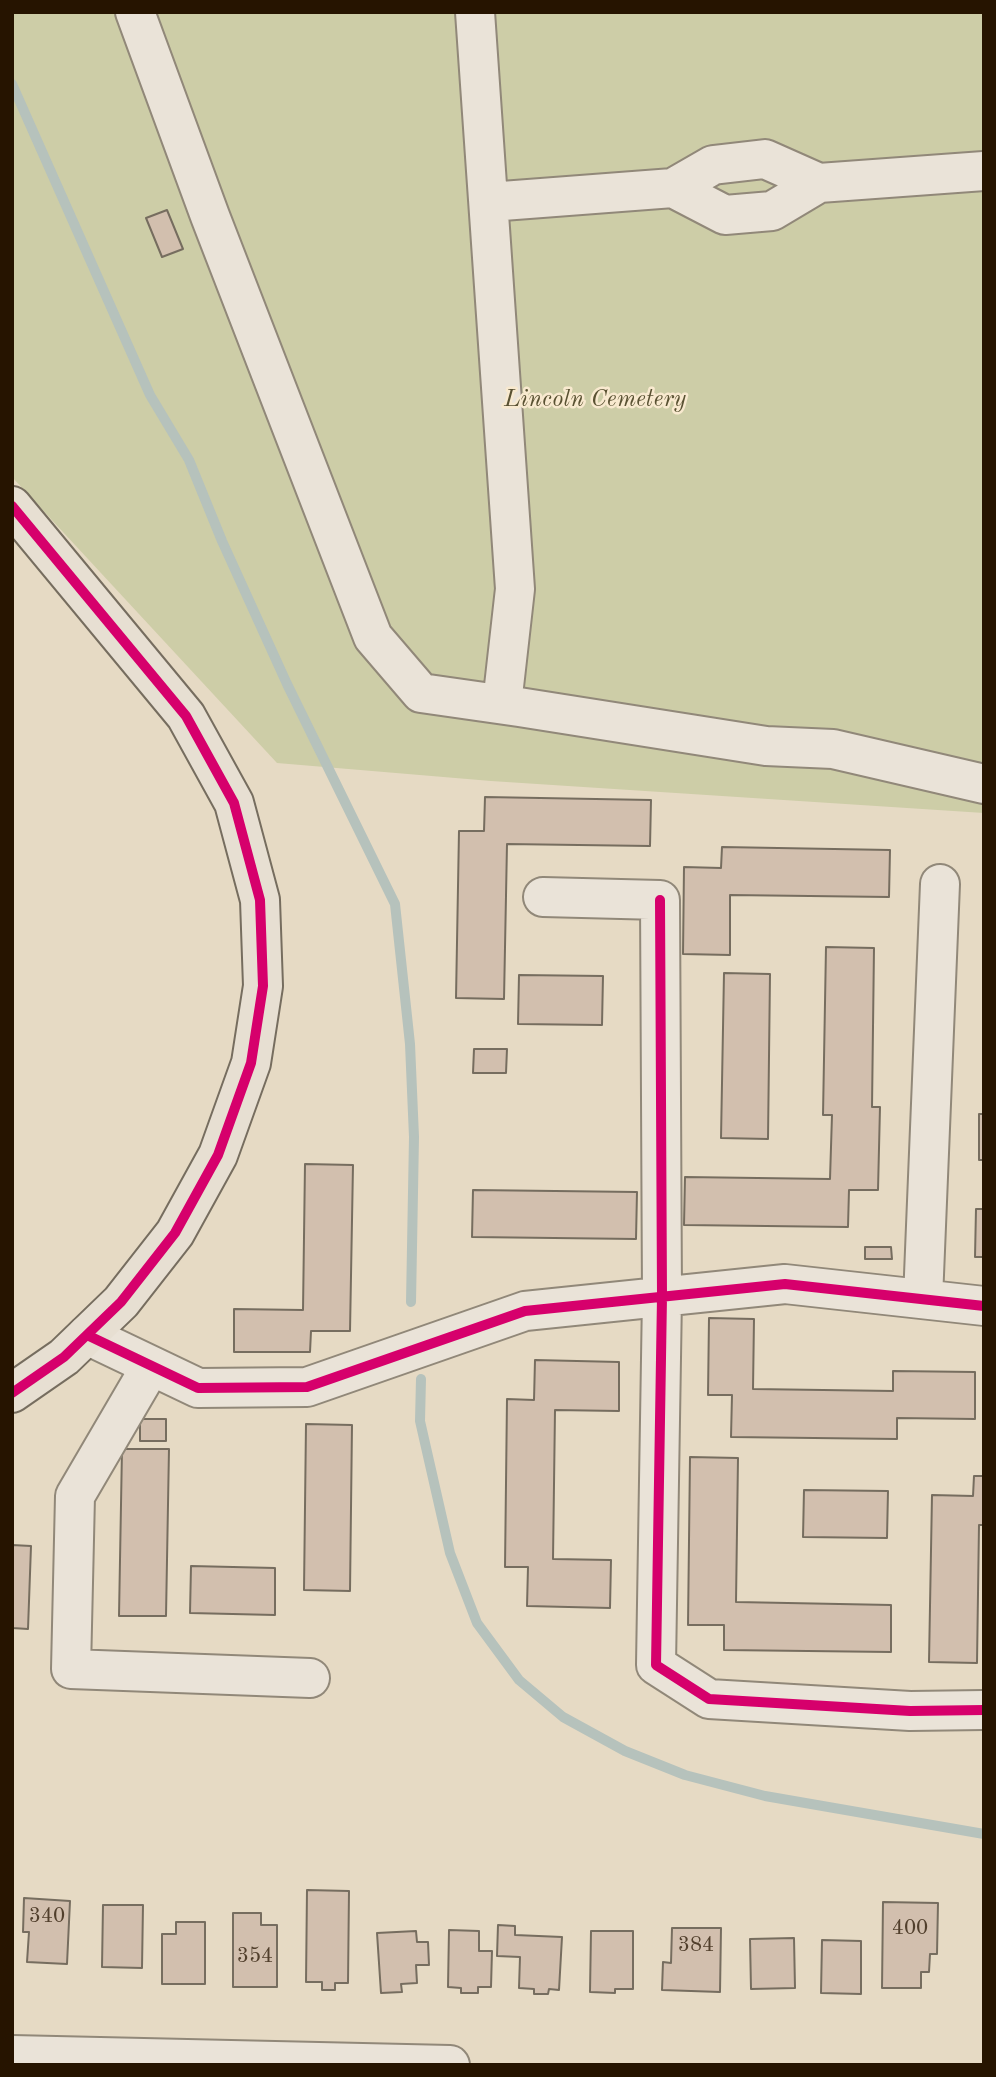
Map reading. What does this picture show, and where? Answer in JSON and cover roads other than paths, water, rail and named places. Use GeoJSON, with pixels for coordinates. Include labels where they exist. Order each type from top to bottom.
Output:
{"type":"FeatureCollection","features":[{"type":"Feature","properties":{"kind":"main road"},"geometry":{"type":"LineString","coordinates":[[12,506],[186,716],[234,803],[260,900],[263,986],[251,1063],[218,1155],[174,1233],[121,1303],[64,1357],[12,1392]]}},
{"type":"Feature","properties":{"kind":"street"},"geometry":{"type":"LineString","coordinates":[[135,12],[209,216],[373,637],[421,694],[766,746],[833,749],[984,784]]}},
{"type":"Feature","properties":{"kind":"street"},"geometry":{"type":"LineString","coordinates":[[475,12],[515,589],[502,705]]}},
{"type":"Feature","properties":{"kind":"street"},"geometry":{"type":"LineString","coordinates":[[489,202],[673,188],[713,165],[765,159],[819,183]]}},
{"type":"Feature","properties":{"kind":"street"},"geometry":{"type":"LineString","coordinates":[[673,188],[724,215],[772,211],[819,183],[984,172]]}},
{"type":"Feature","properties":{"kind":"street"},"geometry":{"type":"LineString","coordinates":[[923,1299],[940,884]]}},
{"type":"Feature","properties":{"kind":"street"},"geometry":{"type":"LineString","coordinates":[[543,897],[660,900],[662,1297],[656,1665],[709,1699],[910,1711],[984,1710]]}},
{"type":"Feature","properties":{"kind":"street"},"geometry":{"type":"LineString","coordinates":[[87,1335],[198,1388],[307,1387],[525,1311],[785,1284],[984,1306]]}},
{"type":"Feature","properties":{"kind":"street"},"geometry":{"type":"LineString","coordinates":[[151,1366],[75,1496],[71,1669],[310,1678]]}},
{"type":"Feature","properties":{"kind":"street"},"geometry":{"type":"LineString","coordinates":[[12,2055],[119,2061],[450,2065]]}},
{"type":"Feature","properties":{"kind":"waterway"},"geometry":{"type":"LineString","coordinates":[[12,84],[150,395],[189,460],[222,541],[287,684],[395,904],[410,1044],[414,1137],[411,1302]]}},
{"type":"Feature","properties":{"kind":"waterway"},"geometry":{"type":"LineString","coordinates":[[421,1379],[420,1421],[450,1553],[477,1623],[519,1680],[563,1717],[625,1751],[685,1775],[765,1796],[984,1834]]}},
{"type":"Feature","properties":{"kind":"park label","name":"Lincoln Cemetery"},"geometry":{"type":"Point","coordinates":[595,400]}}]}
